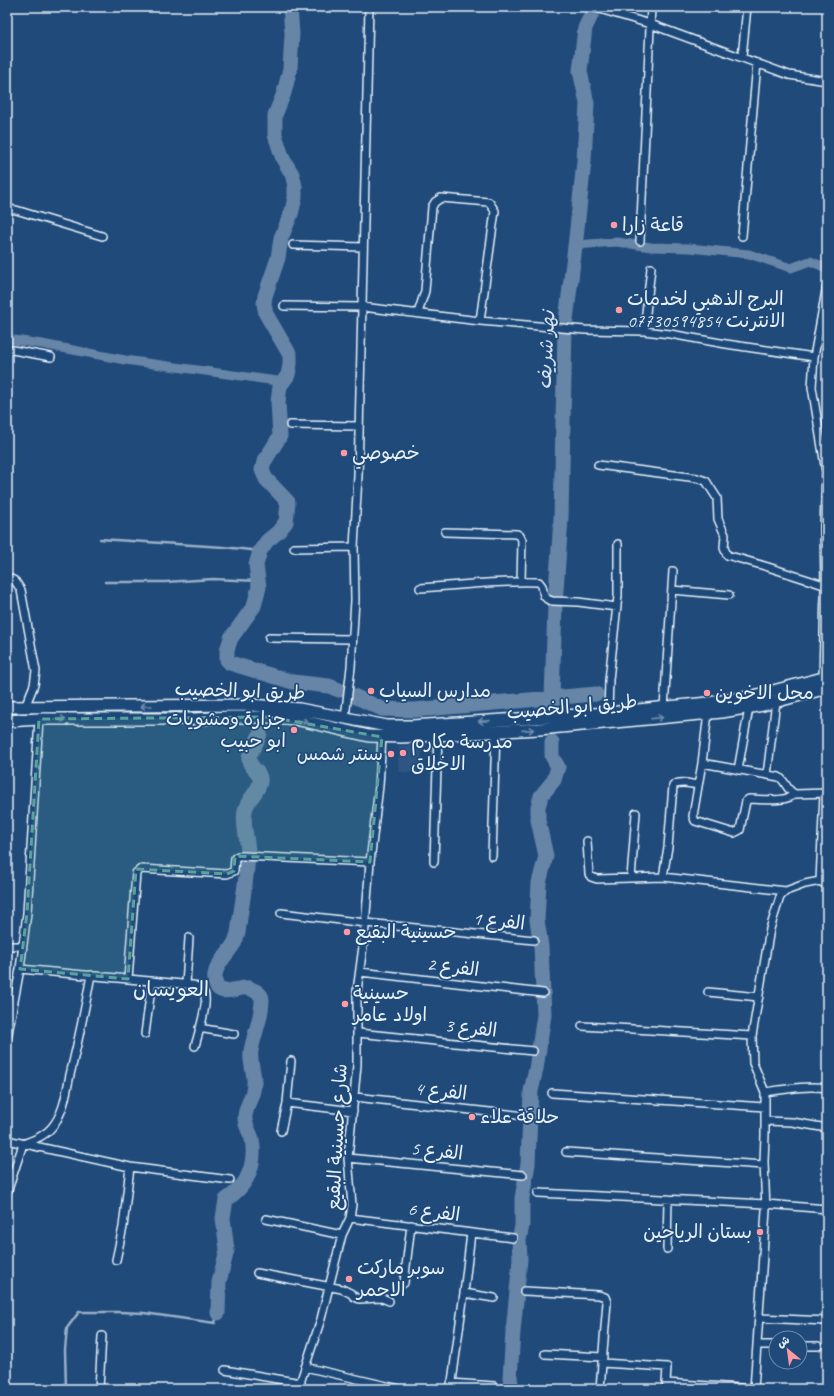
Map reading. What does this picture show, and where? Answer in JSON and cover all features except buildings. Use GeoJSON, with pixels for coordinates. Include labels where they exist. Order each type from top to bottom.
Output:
{"type":"FeatureCollection","features":[{"type":"Feature","properties":{"kind":"main road","name":"طريق ابو الخصيب"},"geometry":{"type":"LineString","coordinates":[[7,708],[194,706],[280,707],[299,709],[387,726],[412,726],[664,708],[750,697],[826,681]]}},
{"type":"Feature","properties":{"kind":"main road","name":"طريق ابو الخصيب"},"geometry":{"type":"LineString","coordinates":[[7,721],[38,719],[194,719],[283,717],[369,736],[438,736],[600,724],[749,708],[776,701],[826,681]]}},
{"type":"Feature","properties":{"kind":"main road"},"geometry":{"type":"LineString","coordinates":[[194,706],[194,719]]}},
{"type":"Feature","properties":{"kind":"street"},"geometry":{"type":"LineString","coordinates":[[345,718],[355,600],[354,547],[359,426],[369,7]]}},
{"type":"Feature","properties":{"kind":"street"},"geometry":{"type":"LineString","coordinates":[[593,7],[650,24],[789,75],[827,81]]}},
{"type":"Feature","properties":{"kind":"street"},"geometry":{"type":"LineString","coordinates":[[640,241],[651,7]]}},
{"type":"Feature","properties":{"kind":"street"},"geometry":{"type":"LineString","coordinates":[[742,57],[747,7]]}},
{"type":"Feature","properties":{"kind":"street"},"geometry":{"type":"LineString","coordinates":[[742,236],[757,63]]}},
{"type":"Feature","properties":{"kind":"street"},"geometry":{"type":"LineString","coordinates":[[418,313],[424,291],[432,207],[435,202],[441,198],[489,202],[496,211],[480,321]]}},
{"type":"Feature","properties":{"kind":"street"},"geometry":{"type":"LineString","coordinates":[[7,209],[22,212],[102,236]]}},
{"type":"Feature","properties":{"kind":"street"},"geometry":{"type":"LineString","coordinates":[[292,245],[363,247]]}},
{"type":"Feature","properties":{"kind":"street"},"geometry":{"type":"LineString","coordinates":[[644,331],[651,268]]}},
{"type":"Feature","properties":{"kind":"street"},"geometry":{"type":"LineString","coordinates":[[826,681],[826,586],[824,527],[826,472],[812,387],[814,356],[827,285]]}},
{"type":"Feature","properties":{"kind":"street"},"geometry":{"type":"LineString","coordinates":[[284,306],[362,307],[480,321],[585,330],[644,331],[814,356]]}},
{"type":"Feature","properties":{"kind":"street"},"geometry":{"type":"LineString","coordinates":[[7,349],[51,357]]}},
{"type":"Feature","properties":{"kind":"street"},"geometry":{"type":"LineString","coordinates":[[290,424],[359,426]]}},
{"type":"Feature","properties":{"kind":"street"},"geometry":{"type":"LineString","coordinates":[[598,466],[697,478],[706,481],[717,498],[718,518],[725,535],[724,548],[727,555],[768,566],[826,586]]}},
{"type":"Feature","properties":{"kind":"street"},"geometry":{"type":"LineString","coordinates":[[445,532],[517,534],[522,540],[521,581]]}},
{"type":"Feature","properties":{"kind":"street"},"geometry":{"type":"LineString","coordinates":[[608,713],[609,680],[618,596],[618,544]]}},
{"type":"Feature","properties":{"kind":"street"},"geometry":{"type":"LineString","coordinates":[[294,548],[354,547]]}},
{"type":"Feature","properties":{"kind":"street"},"geometry":{"type":"LineString","coordinates":[[664,708],[673,571]]}},
{"type":"Feature","properties":{"kind":"street"},"geometry":{"type":"LineString","coordinates":[[7,577],[15,581],[21,590],[36,671],[34,684],[25,707]]}},
{"type":"Feature","properties":{"kind":"street"},"geometry":{"type":"LineString","coordinates":[[420,588],[521,581],[539,582],[542,586],[544,596],[552,601],[578,602],[617,607]]}},
{"type":"Feature","properties":{"kind":"street"},"geometry":{"type":"LineString","coordinates":[[672,590],[729,595]]}},
{"type":"Feature","properties":{"kind":"street"},"geometry":{"type":"LineString","coordinates":[[269,638],[352,639]]}},
{"type":"Feature","properties":{"kind":"street"},"geometry":{"type":"LineString","coordinates":[[767,775],[776,701]]}},
{"type":"Feature","properties":{"kind":"street"},"geometry":{"type":"LineString","coordinates":[[738,770],[749,708]]}},
{"type":"Feature","properties":{"kind":"street"},"geometry":{"type":"LineString","coordinates":[[708,713],[702,763],[693,816],[695,821],[734,833],[740,830],[746,801],[749,799],[786,799],[795,794],[826,793],[820,881]]}},
{"type":"Feature","properties":{"kind":"street"},"geometry":{"type":"LineString","coordinates":[[7,1040],[20,969],[27,913],[38,719]]}},
{"type":"Feature","properties":{"kind":"street"},"geometry":{"type":"LineString","coordinates":[[492,856],[496,732]]}},
{"type":"Feature","properties":{"kind":"street"},"geometry":{"type":"LineString","coordinates":[[434,862],[438,736]]}},
{"type":"Feature","properties":{"kind":"street","name":"شارع حسينية البقيع"},"geometry":{"type":"LineString","coordinates":[[300,1386],[321,1319],[342,1235],[350,1218],[352,1205],[348,1158],[355,1097],[358,1034],[356,991],[366,924],[370,862],[379,786],[382,737]]}},
{"type":"Feature","properties":{"kind":"street"},"geometry":{"type":"LineString","coordinates":[[702,763],[778,777],[782,779],[791,792],[795,794]]}},
{"type":"Feature","properties":{"kind":"street"},"geometry":{"type":"LineString","coordinates":[[663,878],[668,847],[673,786],[678,783],[698,786]]}},
{"type":"Feature","properties":{"kind":"street"},"geometry":{"type":"LineString","coordinates":[[631,878],[636,813]]}},
{"type":"Feature","properties":{"kind":"street"},"geometry":{"type":"LineString","coordinates":[[587,841],[589,874],[591,877],[597,879],[663,878],[786,891]]}},
{"type":"Feature","properties":{"kind":"street"},"geometry":{"type":"LineString","coordinates":[[128,979],[136,873],[141,869],[227,874],[234,871],[235,858],[238,856],[370,862]]}},
{"type":"Feature","properties":{"kind":"street"},"geometry":{"type":"LineString","coordinates":[[545,1354],[667,1366],[666,1383],[754,1389],[766,1204],[764,1165],[766,1092],[753,1063],[752,1036],[770,929],[780,897],[786,891],[805,884],[820,881],[827,886]]}},
{"type":"Feature","properties":{"kind":"street","name":"الفرع 1"},"geometry":{"type":"LineString","coordinates":[[281,913],[366,924],[534,940]]}},
{"type":"Feature","properties":{"kind":"street"},"geometry":{"type":"LineString","coordinates":[[186,984],[189,938]]}},
{"type":"Feature","properties":{"kind":"street"},"geometry":{"type":"LineString","coordinates":[[7,946],[22,946]]}},
{"type":"Feature","properties":{"kind":"street"},"geometry":{"type":"LineString","coordinates":[[20,969],[193,985],[204,993],[205,1001],[195,1046]]}},
{"type":"Feature","properties":{"kind":"street","name":"الفرع 2"},"geometry":{"type":"LineString","coordinates":[[360,972],[543,993]]}},
{"type":"Feature","properties":{"kind":"street"},"geometry":{"type":"LineString","coordinates":[[7,1193],[23,1144],[43,1135],[52,1128],[63,1106],[92,975]]}},
{"type":"Feature","properties":{"kind":"street"},"geometry":{"type":"LineString","coordinates":[[145,1034],[152,981]]}},
{"type":"Feature","properties":{"kind":"street"},"geometry":{"type":"LineString","coordinates":[[708,992],[759,997]]}},
{"type":"Feature","properties":{"kind":"street"},"geometry":{"type":"LineString","coordinates":[[582,1026],[752,1036]]}},
{"type":"Feature","properties":{"kind":"street"},"geometry":{"type":"LineString","coordinates":[[200,1028],[234,1034]]}},
{"type":"Feature","properties":{"kind":"street","name":"الفرع 3"},"geometry":{"type":"LineString","coordinates":[[358,1034],[533,1051]]}},
{"type":"Feature","properties":{"kind":"street"},"geometry":{"type":"LineString","coordinates":[[281,1131],[287,1103],[290,1061]]}},
{"type":"Feature","properties":{"kind":"street"},"geometry":{"type":"LineString","coordinates":[[766,1092],[800,1087],[827,1088]]}},
{"type":"Feature","properties":{"kind":"street"},"geometry":{"type":"LineString","coordinates":[[552,1093],[765,1107]]}},
{"type":"Feature","properties":{"kind":"street","name":"الفرع 4"},"geometry":{"type":"LineString","coordinates":[[355,1097],[524,1116]]}},
{"type":"Feature","properties":{"kind":"street"},"geometry":{"type":"LineString","coordinates":[[287,1103],[354,1111]]}},
{"type":"Feature","properties":{"kind":"street"},"geometry":{"type":"LineString","coordinates":[[765,1121],[792,1122],[827,1128]]}},
{"type":"Feature","properties":{"kind":"street"},"geometry":{"type":"LineString","coordinates":[[7,1140],[130,1167],[230,1180]]}},
{"type":"Feature","properties":{"kind":"street"},"geometry":{"type":"LineString","coordinates":[[566,1152],[764,1165]]}},
{"type":"Feature","properties":{"kind":"street","name":"الفرع 5"},"geometry":{"type":"LineString","coordinates":[[348,1158],[523,1175]]}},
{"type":"Feature","properties":{"kind":"street"},"geometry":{"type":"LineString","coordinates":[[116,1260],[123,1227],[130,1167]]}},
{"type":"Feature","properties":{"kind":"street"},"geometry":{"type":"LineString","coordinates":[[538,1193],[766,1204],[827,1209]]}},
{"type":"Feature","properties":{"kind":"street"},"geometry":{"type":"LineString","coordinates":[[667,1249],[668,1199]]}},
{"type":"Feature","properties":{"kind":"street","name":"الفرع 6"},"geometry":{"type":"LineString","coordinates":[[350,1218],[513,1238]]}},
{"type":"Feature","properties":{"kind":"street"},"geometry":{"type":"LineString","coordinates":[[266,1219],[342,1235]]}},
{"type":"Feature","properties":{"kind":"street"},"geometry":{"type":"LineString","coordinates":[[404,1283],[412,1226]]}},
{"type":"Feature","properties":{"kind":"street"},"geometry":{"type":"LineString","coordinates":[[471,1233],[451,1386],[494,1386]]}},
{"type":"Feature","properties":{"kind":"street"},"geometry":{"type":"LineString","coordinates":[[257,1272],[342,1289],[359,1299],[382,1298],[389,1301]]}},
{"type":"Feature","properties":{"kind":"street"},"geometry":{"type":"LineString","coordinates":[[524,1291],[600,1295],[605,1297],[607,1302],[600,1389]]}},
{"type":"Feature","properties":{"kind":"street"},"geometry":{"type":"LineString","coordinates":[[464,1293],[494,1298]]}},
{"type":"Feature","properties":{"kind":"street"},"geometry":{"type":"LineString","coordinates":[[759,1318],[827,1321]]}},
{"type":"Feature","properties":{"kind":"street"},"geometry":{"type":"LineString","coordinates":[[99,1389],[102,1336]]}},
{"type":"Feature","properties":{"kind":"street"},"geometry":{"type":"LineString","coordinates":[[757,1345],[768,1345]]}},
{"type":"Feature","properties":{"kind":"street"},"geometry":{"type":"LineString","coordinates":[[808,1346],[818,1346]]}},
{"type":"Feature","properties":{"kind":"street"},"geometry":{"type":"LineString","coordinates":[[305,1367],[400,1389]]}},
{"type":"Feature","properties":{"kind":"street"},"geometry":{"type":"LineString","coordinates":[[225,1370],[300,1386]]}},
{"type":"Feature","properties":{"kind":"highlighted area"},"geometry":{"type":"Polygon","coordinates":[[[269,717],[382,737],[370,862],[235,856],[234,871],[227,874],[136,869],[128,979],[20,969],[27,913],[39,719],[269,717]]]}},
{"type":"Feature","properties":{"kind":"shaded area"},"geometry":{"type":"Polygon","coordinates":[[[423,745],[420,773],[398,772],[399,746],[423,745]]]}},
{"type":"Feature","properties":{"kind":"waterway"},"geometry":{"type":"LineString","coordinates":[[290,7],[292,34],[290,69],[284,93],[275,115],[275,135],[283,159],[292,174],[295,186],[295,198],[291,214],[281,238],[278,258],[265,296],[264,304],[266,314],[290,355],[290,364],[288,375],[280,386],[278,402],[280,436],[264,462],[262,470],[266,479],[288,502],[286,522],[278,532],[267,541],[260,551],[256,565],[259,587],[254,606],[231,638],[227,650],[227,660],[230,663],[293,682],[329,686],[339,690]]}},
{"type":"Feature","properties":{"kind":"waterway","name":"نهر شريف"},"geometry":{"type":"LineString","coordinates":[[552,698],[555,605],[561,519],[565,328],[584,161],[587,103],[580,71],[585,28],[595,7]]}},
{"type":"Feature","properties":{"kind":"waterway"},"geometry":{"type":"LineString","coordinates":[[575,245],[617,242],[651,247],[689,248],[749,254],[791,268],[810,261],[824,267]]}},
{"type":"Feature","properties":{"kind":"waterway"},"geometry":{"type":"LineString","coordinates":[[7,339],[42,344],[125,360],[284,382]]}},
{"type":"Feature","properties":{"kind":"waterway"},"geometry":{"type":"LineString","coordinates":[[100,539],[223,547],[260,551]]}},
{"type":"Feature","properties":{"kind":"waterway"},"geometry":{"type":"LineString","coordinates":[[105,582],[165,582],[213,579],[258,581]]}},
{"type":"Feature","properties":{"kind":"waterway"},"geometry":{"type":"LineString","coordinates":[[354,696],[382,709],[414,710],[596,694]]}},
{"type":"Feature","properties":{"kind":"waterway"},"geometry":{"type":"LineString","coordinates":[[218,1313],[219,1282],[227,1250],[223,1218],[226,1200],[237,1192],[243,1185],[252,1161],[252,1139],[246,1125],[245,1116],[254,1088],[251,1051],[261,1013],[262,1000],[257,992],[249,988],[229,991],[220,989],[217,986],[215,975],[218,966],[235,942],[238,933],[248,854],[244,816],[246,807],[257,790],[260,782],[259,775],[249,761],[249,758],[260,733]]}},
{"type":"Feature","properties":{"kind":"waterway"},"geometry":{"type":"LineString","coordinates":[[512,1389],[510,1378],[520,1259],[519,1240],[522,1226],[522,1198],[528,1164],[531,1091],[536,1069],[544,1015],[541,946],[537,920],[539,883],[546,856],[538,820],[538,807],[541,796],[554,780],[558,767],[552,756],[552,742]]}},
{"type":"Feature","properties":{"kind":"waterway"},"geometry":{"type":"LineString","coordinates":[[7,950],[21,950]]}},
{"type":"Feature","properties":{"kind":"waterway"},"geometry":{"type":"LineString","coordinates":[[66,1389],[65,1350],[67,1328],[79,1312],[144,1313],[215,1323],[218,1313]]}},
{"type":"Feature","properties":{"kind":"place","name":"قاعة زارا"},"geometry":{"type":"Point","coordinates":[614,225]}},
{"type":"Feature","properties":{"kind":"place","name":"البرج الذهبي لخدمات الانترنت 07730594854"},"geometry":{"type":"Point","coordinates":[619,310]}},
{"type":"Feature","properties":{"kind":"place","name":"خصوصي"},"geometry":{"type":"Point","coordinates":[344,453]}},
{"type":"Feature","properties":{"kind":"place","name":"مدارس السياب"},"geometry":{"type":"Point","coordinates":[371,691]}},
{"type":"Feature","properties":{"kind":"place","name":"محل الاخوين"},"geometry":{"type":"Point","coordinates":[707,693]}},
{"type":"Feature","properties":{"kind":"place","name":"جزارة ومشويات ابو حبيب"},"geometry":{"type":"Point","coordinates":[294,730]}},
{"type":"Feature","properties":{"kind":"place","name":"مدرسة مكارم الاخلاق"},"geometry":{"type":"Point","coordinates":[403,753]}},
{"type":"Feature","properties":{"kind":"place","name":"سنتر شمس"},"geometry":{"type":"Point","coordinates":[391,754]}},
{"type":"Feature","properties":{"kind":"place","name":"حسينية البقيع"},"geometry":{"type":"Point","coordinates":[347,932]}},
{"type":"Feature","properties":{"kind":"place","name":"حسينية اولاد عامر"},"geometry":{"type":"Point","coordinates":[345,1004]}},
{"type":"Feature","properties":{"kind":"place","name":"حلاقة علاء"},"geometry":{"type":"Point","coordinates":[472,1117]}},
{"type":"Feature","properties":{"kind":"place","name":"بستان الرياحين"},"geometry":{"type":"Point","coordinates":[760,1232]}},
{"type":"Feature","properties":{"kind":"place","name":"سوبر ماركت الاحمر"},"geometry":{"type":"Point","coordinates":[349,1279]}},
{"type":"Feature","properties":{"kind":"district","name":"العويسان"},"geometry":{"type":"Point","coordinates":[171,989]}}]}
